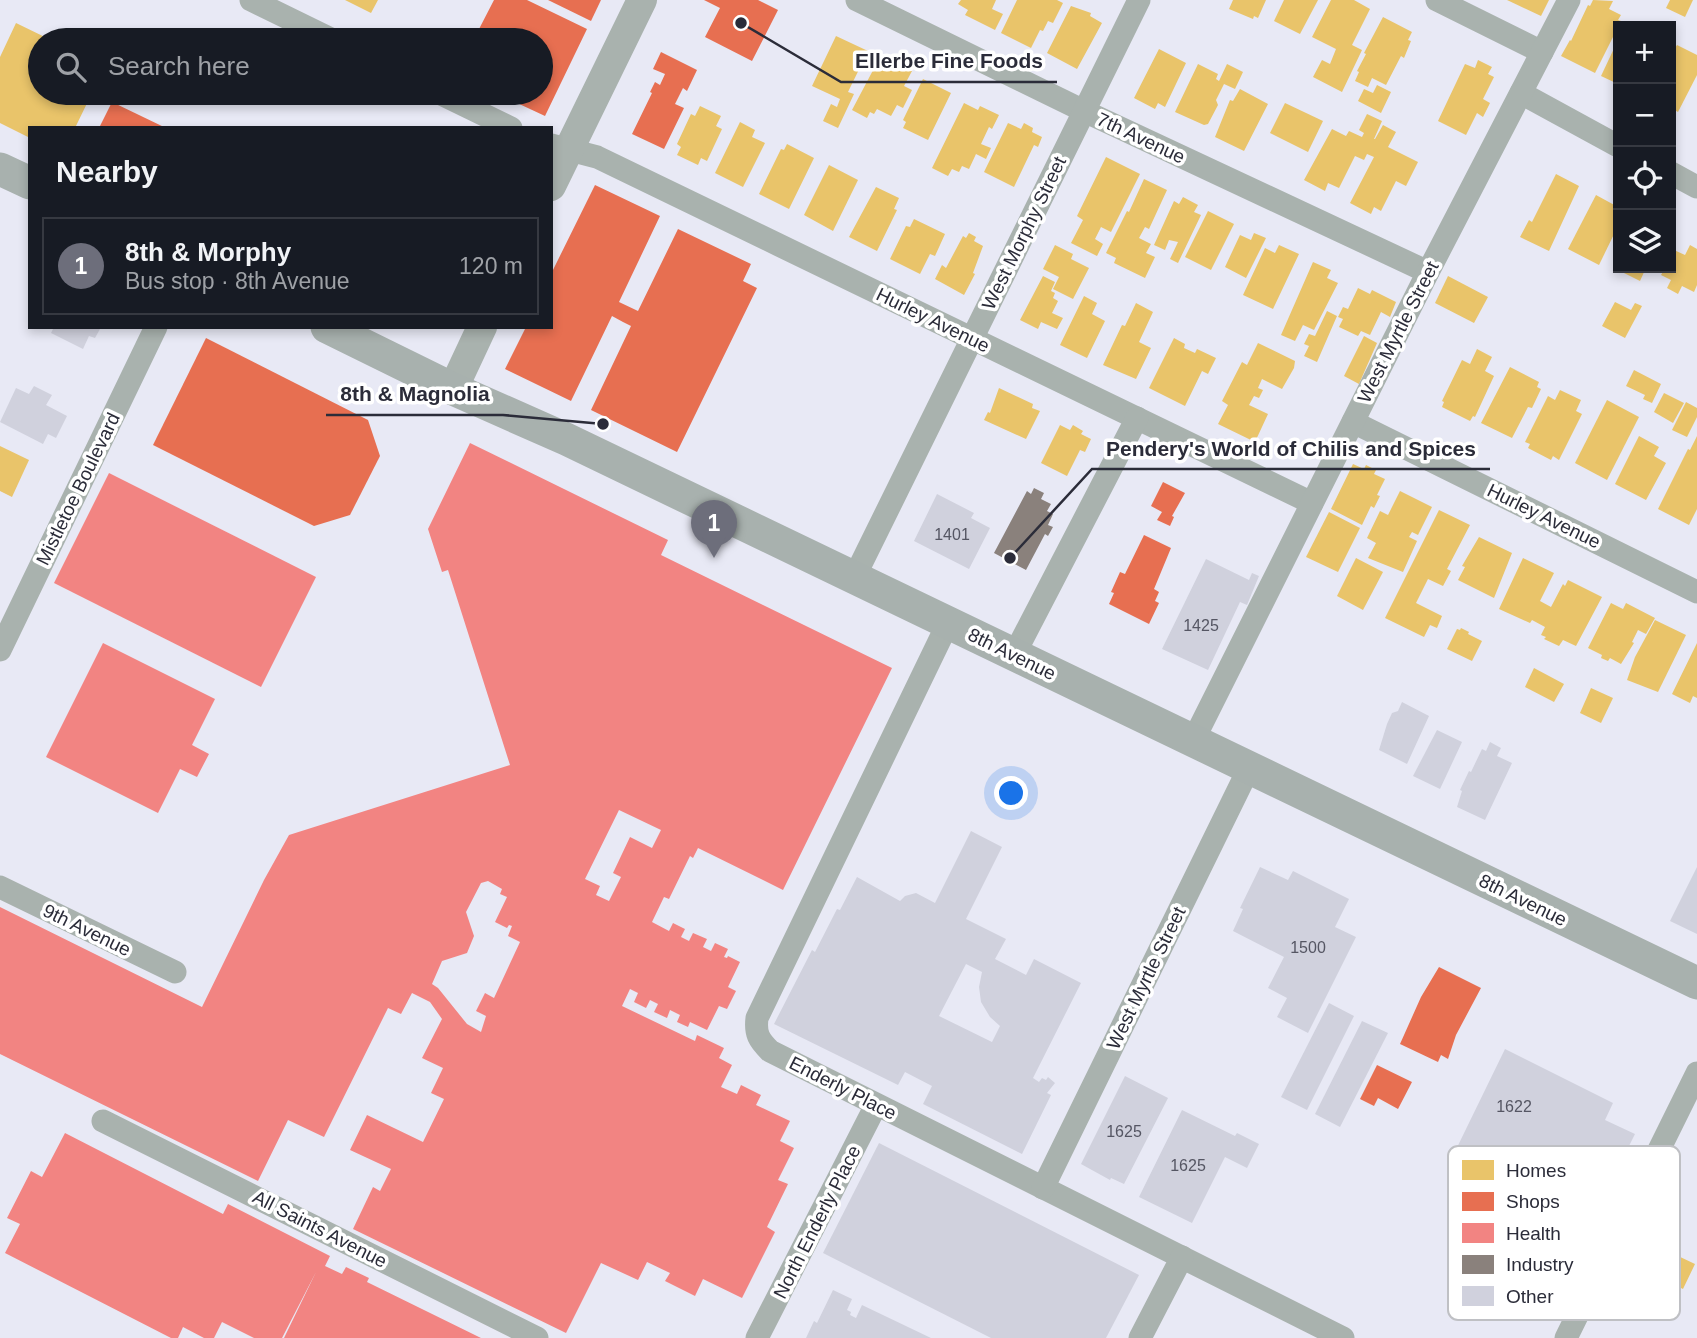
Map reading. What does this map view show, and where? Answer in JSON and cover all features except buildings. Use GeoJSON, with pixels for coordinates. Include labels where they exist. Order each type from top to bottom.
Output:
{"type":"FeatureCollection","features":[{"type":"Feature","properties":{"kind":"main road"},"geometry":{"type":"LineString","coordinates":[[0,169],[28,182]]}},
{"type":"Feature","properties":{"kind":"main road","name":"8th Avenue"},"geometry":{"type":"LineString","coordinates":[[331,329],[566,439],[1697,983]]}},
{"type":"Feature","properties":{"kind":"street"},"geometry":{"type":"LineString","coordinates":[[251,0],[308,28]]}},
{"type":"Feature","properties":{"kind":"street"},"geometry":{"type":"LineString","coordinates":[[553,177],[560,147],[642,0]]}},
{"type":"Feature","properties":{"kind":"street","name":"7th Avenue"},"geometry":{"type":"LineString","coordinates":[[857,0],[1084,111],[1428,272]]}},
{"type":"Feature","properties":{"kind":"street","name":"West Morphy Street"},"geometry":{"type":"LineString","coordinates":[[854,578],[1139,0]]}},
{"type":"Feature","properties":{"kind":"street"},"geometry":{"type":"LineString","coordinates":[[1437,0],[1542,52]]}},
{"type":"Feature","properties":{"kind":"street","name":"West Myrtle Street"},"geometry":{"type":"LineString","coordinates":[[1193,741],[1428,272],[1569,0]]}},
{"type":"Feature","properties":{"kind":"street"},"geometry":{"type":"LineString","coordinates":[[1521,93],[1613,143]]}},
{"type":"Feature","properties":{"kind":"street"},"geometry":{"type":"LineString","coordinates":[[464,105],[507,126]]}},
{"type":"Feature","properties":{"kind":"street","name":"Hurley Avenue"},"geometry":{"type":"LineString","coordinates":[[560,147],[597,157],[1312,503]]}},
{"type":"Feature","properties":{"kind":"street"},"geometry":{"type":"LineString","coordinates":[[1676,176],[1697,187]]}},
{"type":"Feature","properties":{"kind":"street","name":"Mistletoe Boulevard"},"geometry":{"type":"LineString","coordinates":[[0,650],[155,329]]}},
{"type":"Feature","properties":{"kind":"street"},"geometry":{"type":"LineString","coordinates":[[453,388],[481,329]]}},
{"type":"Feature","properties":{"kind":"street"},"geometry":{"type":"LineString","coordinates":[[1014,655],[1137,418]]}},
{"type":"Feature","properties":{"kind":"street","name":"Hurley Avenue"},"geometry":{"type":"LineString","coordinates":[[1353,422],[1697,592]]}},
{"type":"Feature","properties":{"kind":"street","name":"Enderly Place"},"geometry":{"type":"LineString","coordinates":[[948,623],[757,1018],[755,1031],[760,1041],[770,1051],[1343,1338]]}},
{"type":"Feature","properties":{"kind":"street","name":"West Myrtle Street"},"geometry":{"type":"LineString","coordinates":[[1043,1188],[1249,768]]}},
{"type":"Feature","properties":{"kind":"street","name":"9th Avenue"},"geometry":{"type":"LineString","coordinates":[[0,887],[175,972]]}},
{"type":"Feature","properties":{"kind":"street"},"geometry":{"type":"LineString","coordinates":[[1661,1146],[1697,1073]]}},
{"type":"Feature","properties":{"kind":"street","name":"North Enderly Place"},"geometry":{"type":"LineString","coordinates":[[757,1338],[876,1105]]}},
{"type":"Feature","properties":{"kind":"street","name":"All Saints Avenue"},"geometry":{"type":"LineString","coordinates":[[103,1121],[537,1338]]}},
{"type":"Feature","properties":{"kind":"street"},"geometry":{"type":"LineString","coordinates":[[1140,1338],[1182,1257]]}},
{"type":"Feature","properties":{"kind":"street"},"geometry":{"type":"LineString","coordinates":[[1566,1338],[1575,1320]]}},
{"type":"Feature","properties":{"kind":"place","name":"Ellerbe Fine Foods"},"geometry":{"type":"Point","coordinates":[741,23]}},
{"type":"Feature","properties":{"kind":"place","name":"8th & Magnolia"},"geometry":{"type":"Point","coordinates":[603,424]}},
{"type":"Feature","properties":{"kind":"place","name":"8th & Morphy"},"geometry":{"type":"Point","coordinates":[714,558]}},
{"type":"Feature","properties":{"kind":"place","name":"Pendery's World of Chilis and Spices"},"geometry":{"type":"Point","coordinates":[1010,558]}}]}
